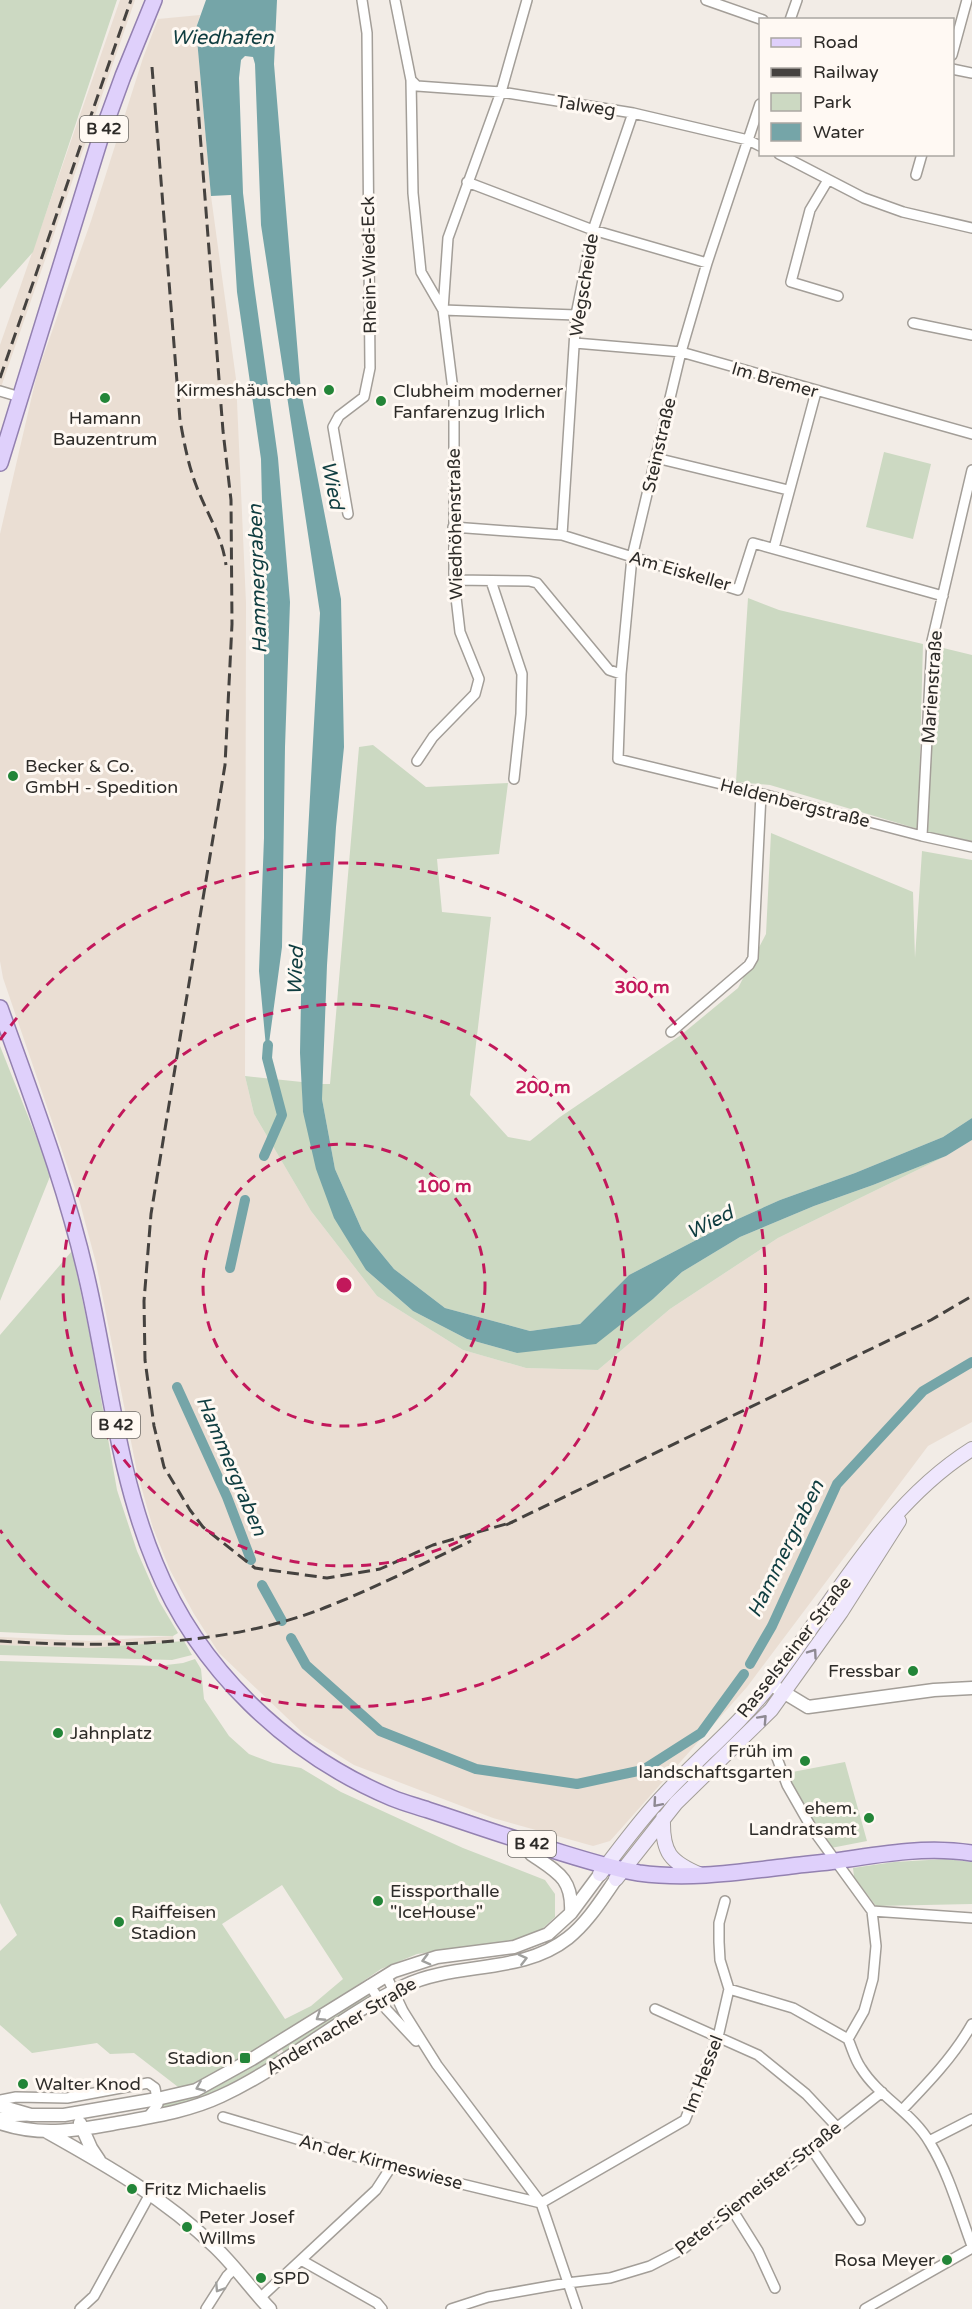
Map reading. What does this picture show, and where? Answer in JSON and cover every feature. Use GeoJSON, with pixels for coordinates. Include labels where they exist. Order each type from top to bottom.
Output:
{"type":"FeatureCollection","features":[{"type":"Feature","properties":{"kind":"main road","name":"B 42"},"geometry":{"type":"LineString","coordinates":[[0,463],[100,140],[126,66],[154,0]]}},
{"type":"Feature","properties":{"kind":"main road","name":"B 42"},"geometry":{"type":"LineString","coordinates":[[0,1008],[43,1127],[72,1219],[88,1282],[129,1484],[143,1532],[163,1583],[203,1651],[230,1684],[256,1709],[319,1758],[355,1780],[405,1803],[648,1884],[695,1886],[793,1872],[830,1862]]}},
{"type":"Feature","properties":{"kind":"main road","name":"Rasselsteiner Straße"},"geometry":{"type":"LineString","coordinates":[[603,1869],[661,1797],[740,1719],[770,1684],[897,1511],[948,1464],[972,1449]]}},
{"type":"Feature","properties":{"kind":"main road","name":"Rasselsteiner Straße"},"geometry":{"type":"LineString","coordinates":[[620,1874],[663,1818],[690,1789],[757,1726],[784,1693],[841,1612],[913,1498]]}},
{"type":"Feature","properties":{"kind":"main road","name":"B 42"},"geometry":{"type":"LineString","coordinates":[[405,1803],[425,1816],[531,1854],[603,1869]]}},
{"type":"Feature","properties":{"kind":"main road"},"geometry":{"type":"LineString","coordinates":[[663,1818],[663,1839],[672,1859],[679,1865],[703,1876]]}},
{"type":"Feature","properties":{"kind":"main road","name":"B 42"},"geometry":{"type":"LineString","coordinates":[[620,1874],[703,1876],[918,1850],[972,1853]]}},
{"type":"Feature","properties":{"kind":"street","name":"Rhein-Wied-Eck"},"geometry":{"type":"LineString","coordinates":[[348,514],[333,428],[339,416],[364,397],[370,368],[367,33],[362,0]]}},
{"type":"Feature","properties":{"kind":"street"},"geometry":{"type":"LineString","coordinates":[[395,0],[411,80],[413,193],[421,272],[442,310],[576,315]]}},
{"type":"Feature","properties":{"kind":"street","name":"Wiedhöhenstraße"},"geometry":{"type":"LineString","coordinates":[[417,761],[433,737],[475,694],[478,679],[460,632],[454,580],[454,398],[442,310],[448,238],[466,182],[501,92],[527,0]]}},
{"type":"Feature","properties":{"kind":"street"},"geometry":{"type":"LineString","coordinates":[[706,0],[759,19]]}},
{"type":"Feature","properties":{"kind":"street"},"geometry":{"type":"LineString","coordinates":[[791,18],[797,0]]}},
{"type":"Feature","properties":{"kind":"street"},"geometry":{"type":"LineString","coordinates":[[954,48],[967,0]]}},
{"type":"Feature","properties":{"kind":"street"},"geometry":{"type":"LineString","coordinates":[[954,69],[972,73]]}},
{"type":"Feature","properties":{"kind":"street","name":"Talweg"},"geometry":{"type":"LineString","coordinates":[[411,80],[417,86],[501,92],[633,113],[748,140],[759,146]]}},
{"type":"Feature","properties":{"kind":"street","name":"Steinstraße"},"geometry":{"type":"LineString","coordinates":[[618,759],[621,674],[632,557],[681,352],[707,263],[759,107]]}},
{"type":"Feature","properties":{"kind":"street","name":"Wegscheide"},"geometry":{"type":"LineString","coordinates":[[562,535],[576,315],[592,230],[633,113]]}},
{"type":"Feature","properties":{"kind":"street"},"geometry":{"type":"LineString","coordinates":[[783,156],[864,198],[903,212],[972,228]]}},
{"type":"Feature","properties":{"kind":"street"},"geometry":{"type":"LineString","coordinates":[[916,175],[921,156]]}},
{"type":"Feature","properties":{"kind":"street"},"geometry":{"type":"LineString","coordinates":[[828,180],[810,210],[791,282],[838,296]]}},
{"type":"Feature","properties":{"kind":"street"},"geometry":{"type":"LineString","coordinates":[[466,182],[592,230],[707,263]]}},
{"type":"Feature","properties":{"kind":"street"},"geometry":{"type":"LineString","coordinates":[[913,323],[972,335]]}},
{"type":"Feature","properties":{"kind":"street","name":"Im Bremer"},"geometry":{"type":"LineString","coordinates":[[575,343],[681,352],[972,435]]}},
{"type":"Feature","properties":{"kind":"street"},"geometry":{"type":"LineString","coordinates":[[0,391],[20,397]]}},
{"type":"Feature","properties":{"kind":"street"},"geometry":{"type":"LineString","coordinates":[[774,548],[816,392]]}},
{"type":"Feature","properties":{"kind":"street"},"geometry":{"type":"LineString","coordinates":[[656,458],[788,490]]}},
{"type":"Feature","properties":{"kind":"street","name":"Marienstraße"},"geometry":{"type":"LineString","coordinates":[[922,836],[932,641],[972,470]]}},
{"type":"Feature","properties":{"kind":"street","name":"Am Eiskeller"},"geometry":{"type":"LineString","coordinates":[[453,527],[562,535],[738,590],[753,543],[943,596]]}},
{"type":"Feature","properties":{"kind":"street"},"geometry":{"type":"LineString","coordinates":[[454,580],[537,583],[609,670],[621,674]]}},
{"type":"Feature","properties":{"kind":"street"},"geometry":{"type":"LineString","coordinates":[[491,581],[522,674],[521,714],[514,779]]}},
{"type":"Feature","properties":{"kind":"street","name":"Heldenbergstraße"},"geometry":{"type":"LineString","coordinates":[[618,759],[972,847]]}},
{"type":"Feature","properties":{"kind":"street"},"geometry":{"type":"LineString","coordinates":[[671,1032],[749,965],[753,958],[760,794]]}},
{"type":"Feature","properties":{"kind":"street"},"geometry":{"type":"LineString","coordinates":[[770,1684],[808,1707],[934,1690],[972,1688]]}},
{"type":"Feature","properties":{"kind":"street"},"geometry":{"type":"LineString","coordinates":[[777,1758],[796,1802],[830,1862],[872,1911],[876,1946],[873,1979],[864,2011],[848,2039]]}},
{"type":"Feature","properties":{"kind":"street"},"geometry":{"type":"LineString","coordinates":[[531,1854],[556,1871],[566,1882],[571,1896],[571,1913]]}},
{"type":"Feature","properties":{"kind":"street","name":"Andernacher Straße"},"geometry":{"type":"LineString","coordinates":[[0,2106],[31,2115],[69,2115],[157,2099],[188,2092],[211,2083],[369,1985],[407,1965],[437,1957],[504,1949],[532,1941],[556,1929],[571,1913],[603,1869]]}},
{"type":"Feature","properties":{"kind":"street","name":"Andernacher Straße"},"geometry":{"type":"LineString","coordinates":[[0,2123],[24,2130],[47,2132],[84,2129],[191,2107],[229,2092],[379,1999],[423,1978],[445,1971],[519,1960],[549,1950],[581,1925],[620,1874]]}},
{"type":"Feature","properties":{"kind":"street"},"geometry":{"type":"LineString","coordinates":[[725,1901],[719,1923],[718,1942],[720,1960],[729,1989],[793,2008],[848,2039],[861,2068],[930,2141],[972,2247],[865,2309]]}},
{"type":"Feature","properties":{"kind":"street"},"geometry":{"type":"LineString","coordinates":[[872,1911],[972,1917]]}},
{"type":"Feature","properties":{"kind":"street"},"geometry":{"type":"LineString","coordinates":[[386,1975],[408,2020],[437,2065],[541,2203],[567,2283],[578,2309]]}},
{"type":"Feature","properties":{"kind":"street"},"geometry":{"type":"LineString","coordinates":[[369,1985],[437,2065]]}},
{"type":"Feature","properties":{"kind":"street","name":"Im Hessel"},"geometry":{"type":"LineString","coordinates":[[541,2203],[685,2120],[718,2037],[729,1989]]}},
{"type":"Feature","properties":{"kind":"street"},"geometry":{"type":"LineString","coordinates":[[655,2009],[758,2055],[806,2094],[837,2127]]}},
{"type":"Feature","properties":{"kind":"street"},"geometry":{"type":"LineString","coordinates":[[902,2110],[936,2075],[972,2024]]}},
{"type":"Feature","properties":{"kind":"street"},"geometry":{"type":"LineString","coordinates":[[0,2100],[16,2097],[67,2098],[148,2083],[155,2088],[157,2099],[157,2107],[148,2117]]}},
{"type":"Feature","properties":{"kind":"street","name":"Peter-Siemeister-Straße"},"geometry":{"type":"LineString","coordinates":[[451,2309],[488,2298],[567,2283],[610,2278],[650,2266],[683,2249],[882,2092]]}},
{"type":"Feature","properties":{"kind":"street"},"geometry":{"type":"LineString","coordinates":[[0,2117],[19,2118],[31,2115]]}},
{"type":"Feature","properties":{"kind":"street"},"geometry":{"type":"LineString","coordinates":[[69,2115],[84,2129],[91,2148],[100,2161]]}},
{"type":"Feature","properties":{"kind":"street","name":"An der Kirmeswiese"},"geometry":{"type":"LineString","coordinates":[[223,2117],[391,2167],[541,2203]]}},
{"type":"Feature","properties":{"kind":"street"},"geometry":{"type":"LineString","coordinates":[[930,2141],[972,2119]]}},
{"type":"Feature","properties":{"kind":"street"},"geometry":{"type":"LineString","coordinates":[[47,2132],[100,2161],[150,2194],[199,2232],[270,2309]]}},
{"type":"Feature","properties":{"kind":"street"},"geometry":{"type":"LineString","coordinates":[[812,2148],[860,2220]]}},
{"type":"Feature","properties":{"kind":"street"},"geometry":{"type":"LineString","coordinates":[[260,2298],[376,2190],[391,2167]]}},
{"type":"Feature","properties":{"kind":"street"},"geometry":{"type":"LineString","coordinates":[[80,2309],[94,2296],[150,2194]]}},
{"type":"Feature","properties":{"kind":"street"},"geometry":{"type":"LineString","coordinates":[[733,2211],[758,2251],[775,2288]]}},
{"type":"Feature","properties":{"kind":"street"},"geometry":{"type":"LineString","coordinates":[[301,2260],[377,2303],[382,2309]]}},
{"type":"Feature","properties":{"kind":"street"},"geometry":{"type":"LineString","coordinates":[[206,2309],[234,2269]]}},
{"type":"Feature","properties":{"kind":"shaded area"},"geometry":{"type":"Polygon","coordinates":[[[120,0],[135,0],[0,390],[0,345],[120,0]]]}},
{"type":"Feature","properties":{"kind":"shaded area"},"geometry":{"type":"Polygon","coordinates":[[[200,15],[196,28],[211,196],[236,379],[246,603],[245,1076],[254,1114],[311,1211],[377,1296],[463,1350],[526,1368],[598,1370],[670,1309],[778,1238],[946,1156],[972,1140],[972,1422],[928,1446],[747,1687],[610,1841],[593,1846],[493,1818],[354,1765],[304,1734],[219,1653],[170,1570],[153,1528],[137,1472],[96,1263],[80,1203],[3,978],[0,961],[0,534],[37,374],[158,19],[200,15]]]}},
{"type":"Feature","properties":{"kind":"shaded area"},"geometry":{"type":"Polygon","coordinates":[[[173,1636],[174,1643],[125,1647],[0,1645],[0,1637],[90,1641],[173,1636]]]}},
{"type":"Feature","properties":{"kind":"green space"},"geometry":{"type":"Polygon","coordinates":[[[0,0],[117,0],[33,252],[0,289],[0,0]]]}},
{"type":"Feature","properties":{"kind":"green space"},"geometry":{"type":"Polygon","coordinates":[[[884,452],[931,464],[913,539],[866,527],[884,452]]]}},
{"type":"Feature","properties":{"kind":"green space"},"geometry":{"type":"Polygon","coordinates":[[[748,598],[779,610],[923,644],[918,829],[770,785],[736,782],[748,598]]]}},
{"type":"Feature","properties":{"kind":"green space"},"geometry":{"type":"Polygon","coordinates":[[[935,646],[972,655],[972,841],[928,832],[935,646]]]}},
{"type":"Feature","properties":{"kind":"green space"},"geometry":{"type":"Polygon","coordinates":[[[373,745],[426,787],[508,783],[499,854],[437,859],[442,912],[491,917],[470,1095],[508,1137],[530,1141],[560,1117],[681,1035],[738,988],[766,934],[771,833],[913,892],[915,958],[922,851],[972,860],[972,1118],[943,1137],[855,1173],[780,1200],[729,1223],[629,1275],[580,1324],[530,1331],[445,1308],[394,1269],[362,1230],[335,1169],[322,1099],[322,1084],[330,1084],[359,747],[373,745]]]}},
{"type":"Feature","properties":{"kind":"green space"},"geometry":{"type":"Polygon","coordinates":[[[0,1046],[51,1174],[0,1301],[0,1046]]]}},
{"type":"Feature","properties":{"kind":"green space"},"geometry":{"type":"Polygon","coordinates":[[[245,1076],[302,1082],[303,1112],[366,1270],[413,1311],[467,1339],[517,1353],[653,1299],[682,1272],[740,1237],[946,1156],[778,1238],[670,1309],[598,1370],[526,1368],[463,1350],[377,1296],[311,1211],[254,1114],[245,1076]]]}},
{"type":"Feature","properties":{"kind":"green space"},"geometry":{"type":"Polygon","coordinates":[[[72,1251],[90,1336],[117,1490],[137,1551],[159,1601],[178,1633],[173,1636],[0,1632],[0,1335],[72,1251]]]}},
{"type":"Feature","properties":{"kind":"green space"},"geometry":{"type":"Polygon","coordinates":[[[184,1641],[192,1655],[172,1660],[0,1655],[0,1645],[91,1648],[184,1641]]]}},
{"type":"Feature","properties":{"kind":"green space"},"geometry":{"type":"Polygon","coordinates":[[[195,1659],[201,1669],[204,1699],[229,1736],[249,1754],[273,1763],[301,1768],[341,1792],[463,1848],[545,1880],[555,1894],[555,1917],[542,1929],[521,1939],[417,1954],[381,1969],[321,2010],[250,2053],[182,2090],[134,2053],[110,2054],[97,2043],[32,2053],[0,2025],[0,1951],[17,1935],[0,1903],[0,1661],[158,1666],[195,1659]],[[282,1885],[222,1924],[285,2019],[311,2006],[343,1979],[282,1885]]]}},
{"type":"Feature","properties":{"kind":"green space"},"geometry":{"type":"Polygon","coordinates":[[[845,1762],[867,1841],[831,1848],[801,1801],[787,1773],[845,1762]]]}},
{"type":"Feature","properties":{"kind":"green space"},"geometry":{"type":"Polygon","coordinates":[[[946,1859],[972,1862],[972,1904],[876,1906],[854,1877],[853,1868],[894,1862],[946,1859]]]}},
{"type":"Feature","properties":{"kind":"green space"},"geometry":{"type":"Polygon","coordinates":[[[368,1994],[369,2000],[284,2053],[280,2046],[368,1994]]]}},
{"type":"Feature","properties":{"kind":"green space"},"geometry":{"type":"Polygon","coordinates":[[[274,2049],[280,2057],[246,2078],[200,2100],[156,2111],[160,2103],[274,2049]]]}},
{"type":"Feature","properties":{"kind":"water","name":"Wiedhafen"},"geometry":{"type":"Polygon","coordinates":[[[206,0],[277,0],[274,64],[301,392],[341,599],[344,747],[327,965],[322,1099],[335,1169],[362,1230],[394,1269],[445,1308],[530,1331],[580,1324],[629,1275],[729,1223],[780,1200],[855,1173],[943,1137],[972,1118],[972,1140],[946,1156],[740,1237],[682,1272],[653,1299],[596,1344],[517,1353],[467,1339],[413,1311],[366,1270],[334,1218],[316,1169],[303,1112],[300,1053],[302,944],[320,613],[261,225],[255,64],[253,57],[245,56],[241,60],[239,78],[243,193],[278,458],[290,602],[282,947],[267,1058],[259,971],[264,838],[264,589],[261,459],[237,292],[231,195],[211,196],[196,28],[206,0]]]}},
{"type":"Feature","properties":{"kind":"waterway","name":"Hammergraben"},"geometry":{"type":"LineString","coordinates":[[264,1156],[282,1115],[267,1058],[268,1045]]}},
{"type":"Feature","properties":{"kind":"waterway","name":"Hammergraben"},"geometry":{"type":"LineString","coordinates":[[230,1268],[245,1200]]}},
{"type":"Feature","properties":{"kind":"waterway","name":"Hammergraben"},"geometry":{"type":"LineString","coordinates":[[750,1664],[772,1626],[837,1484],[923,1391],[972,1362]]}},
{"type":"Feature","properties":{"kind":"waterway","name":"Hammergraben"},"geometry":{"type":"LineString","coordinates":[[177,1387],[227,1497],[251,1560]]}},
{"type":"Feature","properties":{"kind":"waterway","name":"Hammergraben"},"geometry":{"type":"LineString","coordinates":[[262,1585],[282,1621]]}},
{"type":"Feature","properties":{"kind":"waterway","name":"Hammergraben"},"geometry":{"type":"LineString","coordinates":[[291,1638],[306,1665],[380,1731],[476,1769],[577,1784],[643,1770],[701,1733],[744,1674]]}},
{"type":"Feature","properties":{"kind":"railway"},"geometry":{"type":"LineString","coordinates":[[0,378],[131,0]]}},
{"type":"Feature","properties":{"kind":"railway"},"geometry":{"type":"LineString","coordinates":[[152,67],[180,420],[193,477],[217,534],[226,565]]}},
{"type":"Feature","properties":{"kind":"railway"},"geometry":{"type":"LineString","coordinates":[[196,81],[223,431],[231,500],[232,624],[225,765],[151,1214],[144,1301],[145,1360],[154,1426],[164,1467],[190,1510],[203,1527],[255,1568],[327,1578],[380,1569],[433,1545],[513,1522]]}},
{"type":"Feature","properties":{"kind":"railway"},"geometry":{"type":"LineString","coordinates":[[506,1525],[931,1320],[972,1296]]}},
{"type":"Feature","properties":{"kind":"railway"},"geometry":{"type":"LineString","coordinates":[[0,1641],[125,1644],[167,1642],[250,1630],[291,1620],[329,1606],[471,1541]]}},
{"type":"Feature","properties":{"kind":"place","name":"Kirmeshäuschen"},"geometry":{"type":"Point","coordinates":[329,390]}},
{"type":"Feature","properties":{"kind":"place","name":"Hamann Bauzentrum"},"geometry":{"type":"Point","coordinates":[105,398]}},
{"type":"Feature","properties":{"kind":"place","name":"Clubheim moderner Fanfarenzug Irlich"},"geometry":{"type":"Point","coordinates":[381,401]}},
{"type":"Feature","properties":{"kind":"place","name":"Becker & Co. GmbH - Spedition"},"geometry":{"type":"Point","coordinates":[13,776]}},
{"type":"Feature","properties":{"kind":"place","name":"Fressbar"},"geometry":{"type":"Point","coordinates":[913,1671]}},
{"type":"Feature","properties":{"kind":"place","name":"Jahnplatz"},"geometry":{"type":"Point","coordinates":[58,1733]}},
{"type":"Feature","properties":{"kind":"place","name":"Früh im landschaftsgarten"},"geometry":{"type":"Point","coordinates":[805,1761]}},
{"type":"Feature","properties":{"kind":"place","name":"ehem. Landratsamt"},"geometry":{"type":"Point","coordinates":[869,1818]}},
{"type":"Feature","properties":{"kind":"place","name":"Eissporthalle \"IceHouse\""},"geometry":{"type":"Point","coordinates":[378,1901]}},
{"type":"Feature","properties":{"kind":"place","name":"Raiffeisen Stadion"},"geometry":{"type":"Point","coordinates":[119,1922]}},
{"type":"Feature","properties":{"kind":"place","name":"Stadion"},"geometry":{"type":"Point","coordinates":[245,2058]}},
{"type":"Feature","properties":{"kind":"place","name":"Walter Knod"},"geometry":{"type":"Point","coordinates":[23,2084]}},
{"type":"Feature","properties":{"kind":"place","name":"Fritz Michaelis"},"geometry":{"type":"Point","coordinates":[132,2189]}},
{"type":"Feature","properties":{"kind":"place","name":"Peter Josef Willms"},"geometry":{"type":"Point","coordinates":[187,2227]}},
{"type":"Feature","properties":{"kind":"place","name":"Rosa Meyer"},"geometry":{"type":"Point","coordinates":[947,2260]}},
{"type":"Feature","properties":{"kind":"place","name":"SPD"},"geometry":{"type":"Point","coordinates":[261,2278]}},
{"type":"Feature","properties":{"kind":"water label","name":"Wied"},"geometry":{"type":"Point","coordinates":[332,485]}},
{"type":"Feature","properties":{"kind":"water label","name":"Wied"},"geometry":{"type":"Point","coordinates":[296,971]}},
{"type":"Feature","properties":{"kind":"water label","name":"Wied"},"geometry":{"type":"Point","coordinates":[710,1223]}}]}
